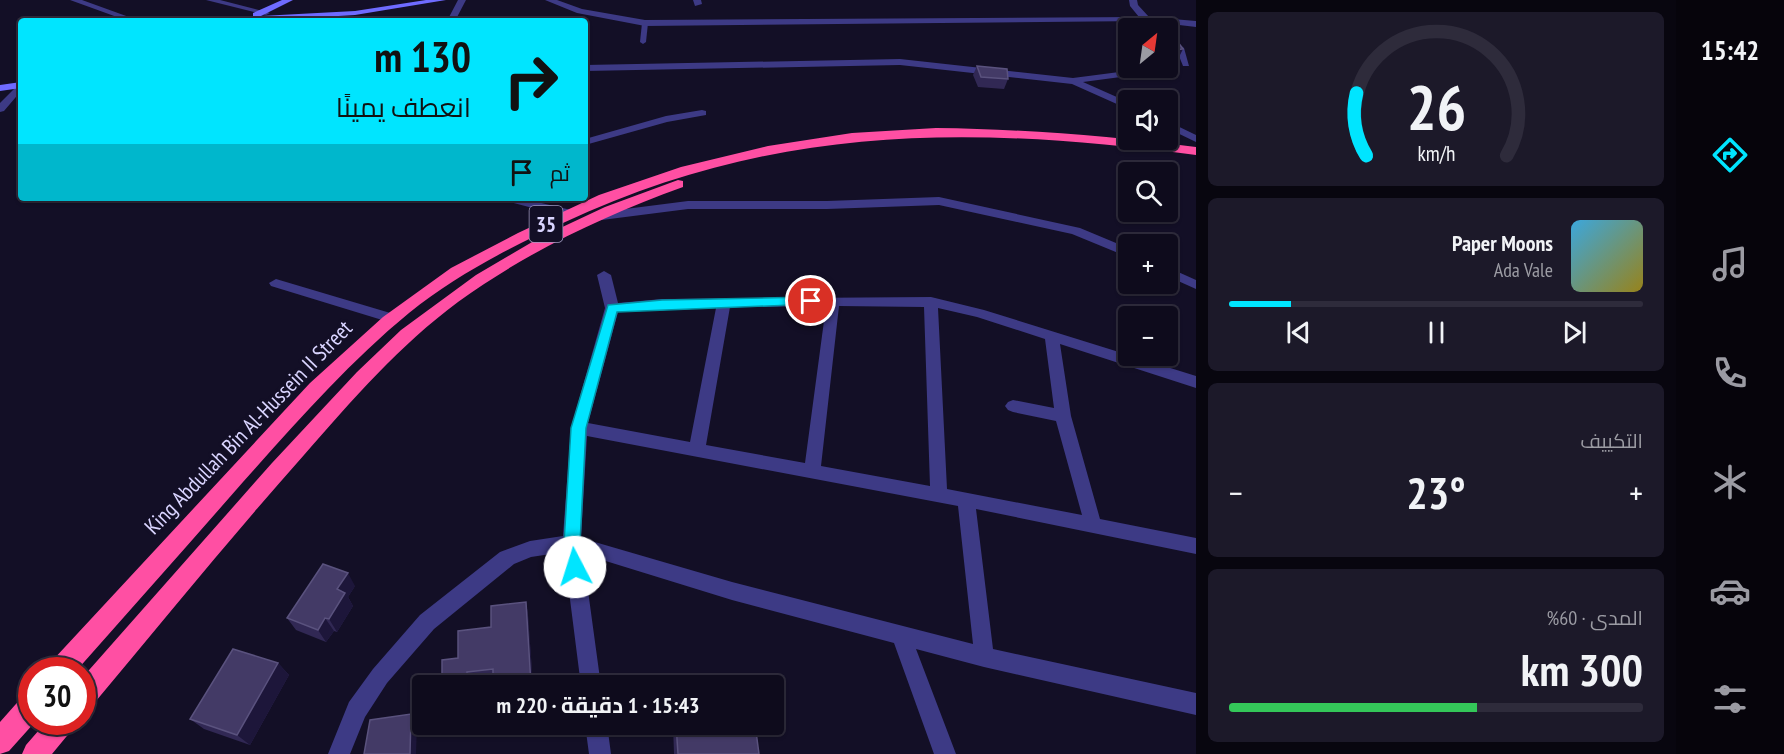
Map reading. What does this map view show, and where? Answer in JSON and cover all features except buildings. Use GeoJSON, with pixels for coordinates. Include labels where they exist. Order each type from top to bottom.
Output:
{"type":"FeatureCollection","features":[{"type":"Feature","properties":{"kind":"highway","name":"King Abdullah Bin Al-Hussein II Street"},"geometry":{"type":"LineString","coordinates":[[73,657],[316,388],[392,318],[474,261],[567,213],[612,193],[743,153],[803,142],[903,132],[1010,131],[1088,136],[1196,151]]}},
{"type":"Feature","properties":{"kind":"highway","name":"35"},"geometry":{"type":"LineString","coordinates":[[96,682],[260,489],[353,388],[422,322],[481,279],[591,218],[703,177],[762,161],[866,146],[923,142],[1058,145],[1196,162]]}},
{"type":"Feature","properties":{"kind":"highway"},"geometry":{"type":"LineString","coordinates":[[0,742],[18,721]]}},
{"type":"Feature","properties":{"kind":"highway"},"geometry":{"type":"LineString","coordinates":[[35,754],[52,735]]}},
{"type":"Feature","properties":{"kind":"street"},"geometry":{"type":"LineString","coordinates":[[74,0],[127,18]]}},
{"type":"Feature","properties":{"kind":"street"},"geometry":{"type":"LineString","coordinates":[[210,0],[253,16],[283,18]]}},
{"type":"Feature","properties":{"kind":"street"},"geometry":{"type":"LineString","coordinates":[[253,16],[279,0]]}},
{"type":"Feature","properties":{"kind":"street"},"geometry":{"type":"LineString","coordinates":[[253,16],[289,0]]}},
{"type":"Feature","properties":{"kind":"street"},"geometry":{"type":"LineString","coordinates":[[307,18],[442,0]]}},
{"type":"Feature","properties":{"kind":"street"},"geometry":{"type":"LineString","coordinates":[[453,18],[462,0]]}},
{"type":"Feature","properties":{"kind":"street"},"geometry":{"type":"LineString","coordinates":[[549,0],[580,11],[645,23],[1118,19]]}},
{"type":"Feature","properties":{"kind":"street"},"geometry":{"type":"LineString","coordinates":[[1133,0],[1134,6],[1144,18]]}},
{"type":"Feature","properties":{"kind":"street"},"geometry":{"type":"LineString","coordinates":[[1178,22],[1196,24]]}},
{"type":"Feature","properties":{"kind":"street"},"geometry":{"type":"LineString","coordinates":[[1178,47],[1191,65]]}},
{"type":"Feature","properties":{"kind":"street"},"geometry":{"type":"LineString","coordinates":[[588,68],[883,62],[932,65],[1073,81],[1118,74]]}},
{"type":"Feature","properties":{"kind":"street"},"geometry":{"type":"LineString","coordinates":[[1073,81],[1118,101]]}},
{"type":"Feature","properties":{"kind":"street"},"geometry":{"type":"LineString","coordinates":[[0,88],[18,85]]}},
{"type":"Feature","properties":{"kind":"street"},"geometry":{"type":"LineString","coordinates":[[0,109],[18,88]]}},
{"type":"Feature","properties":{"kind":"street"},"geometry":{"type":"LineString","coordinates":[[588,141],[666,119],[702,113]]}},
{"type":"Feature","properties":{"kind":"street"},"geometry":{"type":"LineString","coordinates":[[1178,130],[1196,139]]}},
{"type":"Feature","properties":{"kind":"street"},"geometry":{"type":"LineString","coordinates":[[518,201],[567,213]]}},
{"type":"Feature","properties":{"kind":"street"},"geometry":{"type":"LineString","coordinates":[[591,218],[688,205],[827,205],[939,201],[1076,231],[1118,249]]}},
{"type":"Feature","properties":{"kind":"street"},"geometry":{"type":"LineString","coordinates":[[590,675],[572,543],[579,428],[612,308],[604,274]]}},
{"type":"Feature","properties":{"kind":"street"},"geometry":{"type":"LineString","coordinates":[[1178,276],[1196,285]]}},
{"type":"Feature","properties":{"kind":"street"},"geometry":{"type":"LineString","coordinates":[[276,283],[392,318]]}},
{"type":"Feature","properties":{"kind":"street"},"geometry":{"type":"LineString","coordinates":[[812,471],[833,301]]}},
{"type":"Feature","properties":{"kind":"street"},"geometry":{"type":"LineString","coordinates":[[612,308],[724,303],[931,302],[979,313],[1196,382]]}},
{"type":"Feature","properties":{"kind":"street"},"geometry":{"type":"LineString","coordinates":[[931,302],[939,496]]}},
{"type":"Feature","properties":{"kind":"street"},"geometry":{"type":"LineString","coordinates":[[697,450],[724,303]]}},
{"type":"Feature","properties":{"kind":"street"},"geometry":{"type":"LineString","coordinates":[[1052,337],[1063,416],[1093,525]]}},
{"type":"Feature","properties":{"kind":"street"},"geometry":{"type":"LineString","coordinates":[[1013,406],[1063,416]]}},
{"type":"Feature","properties":{"kind":"street"},"geometry":{"type":"LineString","coordinates":[[579,428],[966,500],[1196,546]]}},
{"type":"Feature","properties":{"kind":"street"},"geometry":{"type":"LineString","coordinates":[[966,500],[984,657]]}},
{"type":"Feature","properties":{"kind":"street"},"geometry":{"type":"LineString","coordinates":[[339,754],[357,710],[380,676],[427,622],[507,558],[530,549],[572,543],[732,591],[984,657],[1196,704]]}},
{"type":"Feature","properties":{"kind":"street"},"geometry":{"type":"LineString","coordinates":[[901,635],[945,754]]}},
{"type":"Feature","properties":{"kind":"street"},"geometry":{"type":"LineString","coordinates":[[597,735],[600,754]]}},
{"type":"Feature","properties":{"kind":"lane"},"geometry":{"type":"LineString","coordinates":[[644,42],[645,23]]}},
{"type":"Feature","properties":{"kind":"route"},"geometry":{"type":"LineString","coordinates":[[575,567],[572,543],[579,428],[612,308],[662,304],[811,301]]}}]}
